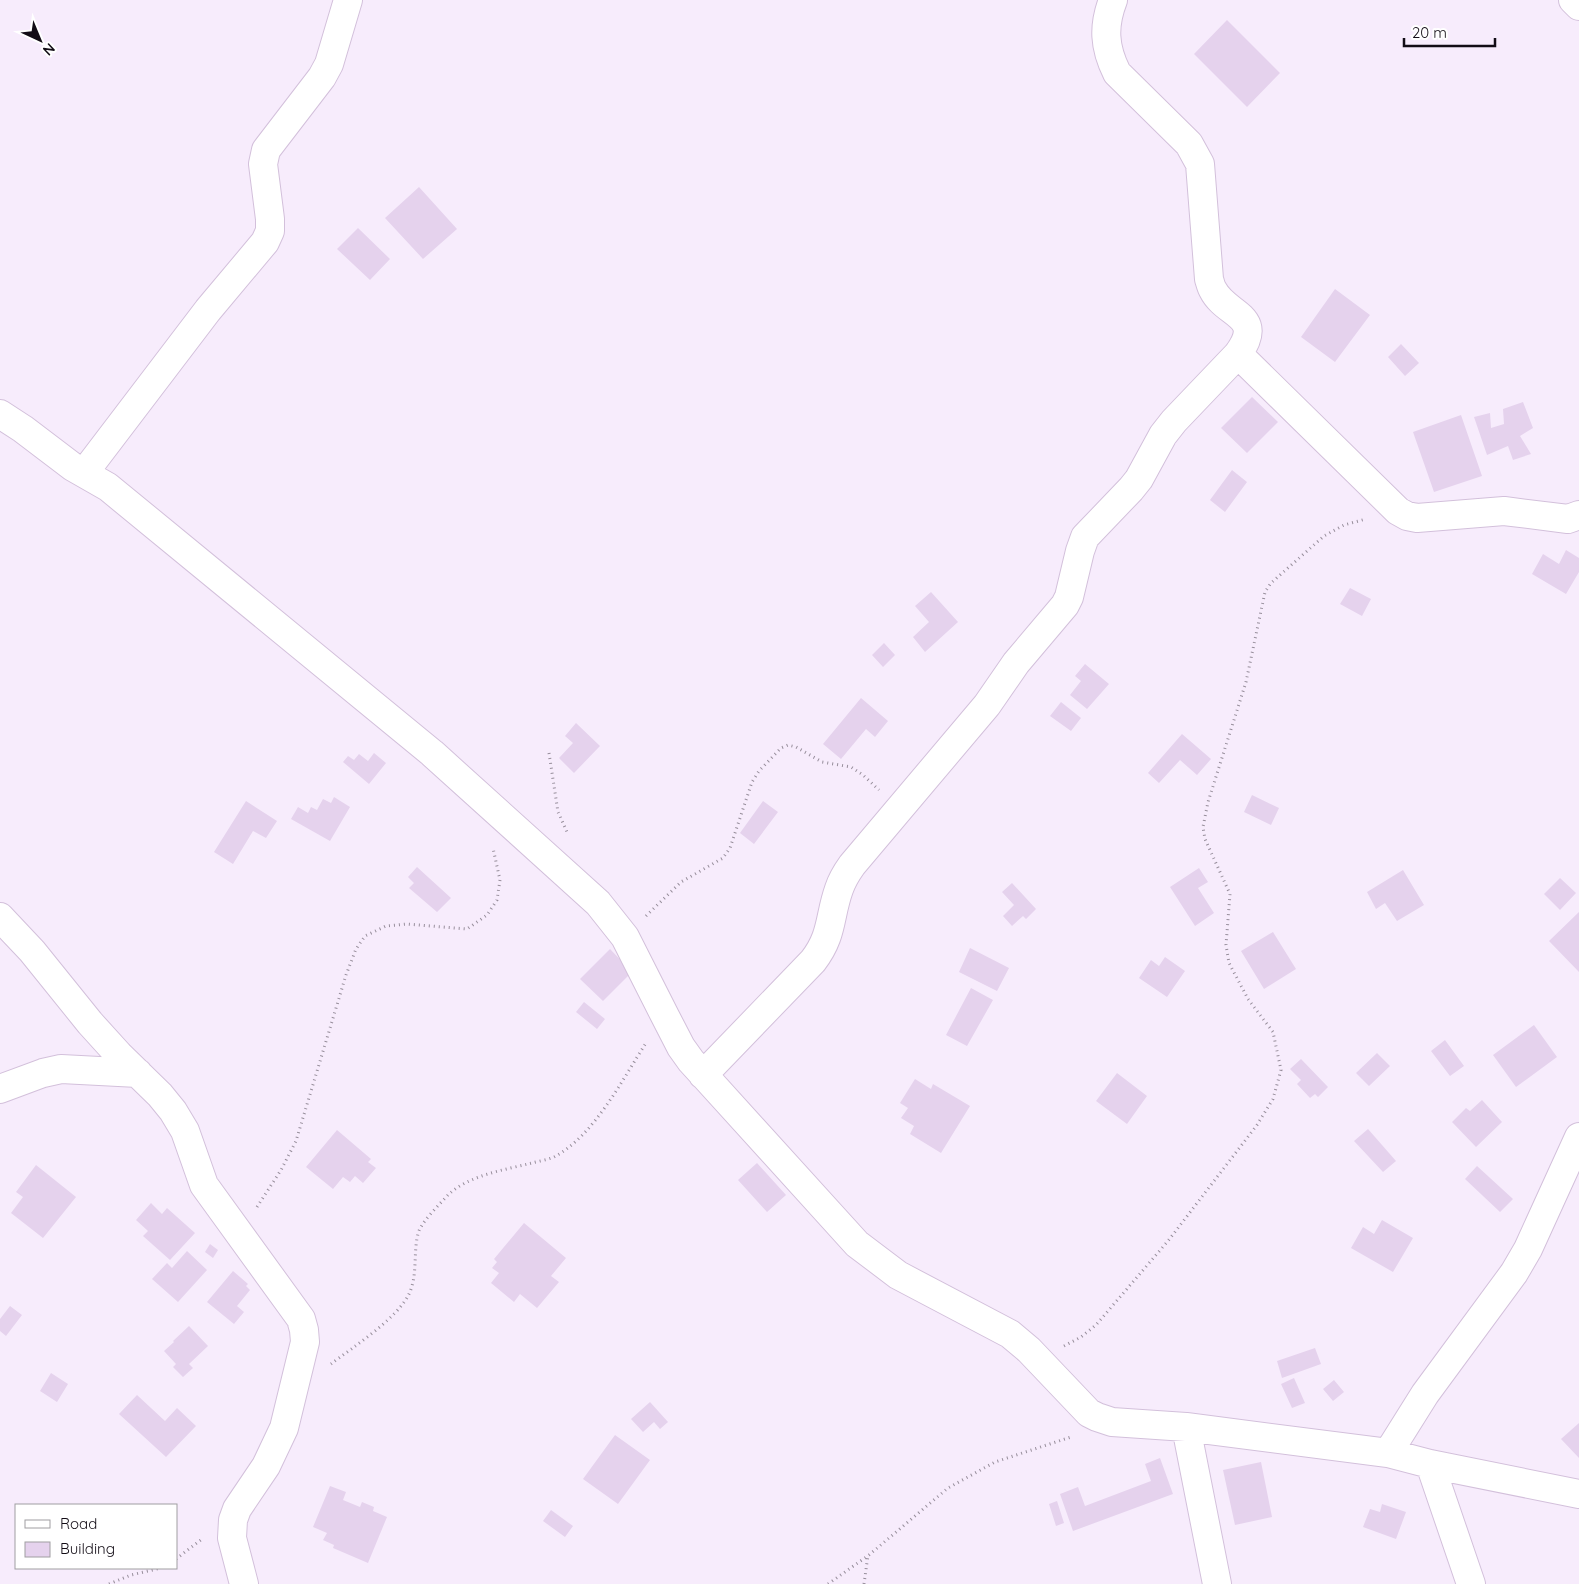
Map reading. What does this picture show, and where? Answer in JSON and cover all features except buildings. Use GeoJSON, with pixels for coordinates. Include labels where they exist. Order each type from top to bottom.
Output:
{"type":"FeatureCollection","features":[{"type":"Feature","properties":{"kind":"street"},"geometry":{"type":"LineString","coordinates":[[84,473],[208,310],[265,242],[270,230],[263,164],[266,150],[322,77],[328,64],[348,0]]}},
{"type":"Feature","properties":{"kind":"street"},"geometry":{"type":"LineString","coordinates":[[702,1075],[818,955],[828,936],[844,876],[940,758],[987,705],[1022,655],[1065,606],[1070,597],[1085,537],[1132,489],[1163,435],[1174,421],[1244,346],[1248,335],[1243,318],[1212,290],[1209,279],[1200,164],[1189,144],[1117,72],[1109,58],[1105,28],[1113,0]]}},
{"type":"Feature","properties":{"kind":"street"},"geometry":{"type":"LineString","coordinates":[[1573,0],[1579,6]]}},
{"type":"Feature","properties":{"kind":"street"},"geometry":{"type":"LineString","coordinates":[[1238,354],[1398,511],[1407,516],[1417,518],[1504,511],[1568,519],[1579,515]]}},
{"type":"Feature","properties":{"kind":"street"},"geometry":{"type":"LineString","coordinates":[[0,414],[11,431],[108,487],[432,753],[598,902],[625,937],[681,1047],[702,1075],[857,1244],[898,1275],[1010,1334],[1029,1350],[1089,1413],[1112,1422],[1186,1427],[1388,1454],[1579,1494]]}},
{"type":"Feature","properties":{"kind":"street"},"geometry":{"type":"LineString","coordinates":[[0,916],[32,951],[90,1023],[160,1095],[173,1111],[185,1131],[204,1185],[300,1319],[304,1330],[305,1342],[284,1428],[266,1466],[237,1509],[234,1520],[232,1538],[244,1584]]}},
{"type":"Feature","properties":{"kind":"street"},"geometry":{"type":"LineString","coordinates":[[0,1089],[43,1073],[61,1069],[138,1073]]}},
{"type":"Feature","properties":{"kind":"street"},"geometry":{"type":"LineString","coordinates":[[1388,1454],[1425,1394],[1514,1274],[1528,1249],[1579,1137]]}},
{"type":"Feature","properties":{"kind":"street"},"geometry":{"type":"LineString","coordinates":[[1186,1427],[1217,1584]]}},
{"type":"Feature","properties":{"kind":"street"},"geometry":{"type":"LineString","coordinates":[[1430,1464],[1471,1584]]}},
{"type":"Feature","properties":{"kind":"path"},"geometry":{"type":"LineString","coordinates":[[1029,1350],[1055,1348],[1068,1344],[1081,1337],[1096,1325],[1168,1240],[1257,1125],[1273,1099],[1281,1070],[1273,1032],[1248,999],[1229,963],[1226,945],[1230,894],[1205,839],[1203,826],[1208,802],[1246,682],[1265,592],[1271,583],[1324,536],[1344,525],[1398,511]]}},
{"type":"Feature","properties":{"kind":"path"},"geometry":{"type":"LineString","coordinates":[[625,937],[681,882],[723,858],[730,848],[752,782],[759,771],[781,748],[788,745],[796,746],[822,762],[851,767],[900,809]]}},
{"type":"Feature","properties":{"kind":"path"},"geometry":{"type":"LineString","coordinates":[[549,753],[558,812],[570,838]]}},
{"type":"Feature","properties":{"kind":"path"},"geometry":{"type":"LineString","coordinates":[[239,1234],[281,1170],[296,1141],[356,949],[365,936],[386,926],[407,924],[467,928],[487,914],[497,900],[500,880],[492,844]]}},
{"type":"Feature","properties":{"kind":"path"},"geometry":{"type":"LineString","coordinates":[[329,1366],[400,1308],[409,1294],[413,1281],[418,1232],[447,1196],[457,1186],[481,1177],[553,1158],[574,1144],[587,1131],[665,1016]]}},
{"type":"Feature","properties":{"kind":"path"},"geometry":{"type":"LineString","coordinates":[[828,1584],[868,1555],[948,1488],[995,1462],[1112,1422]]}},
{"type":"Feature","properties":{"kind":"path"},"geometry":{"type":"LineString","coordinates":[[864,1584],[868,1555]]}},
{"type":"Feature","properties":{"kind":"path"},"geometry":{"type":"LineString","coordinates":[[109,1584],[131,1575],[157,1569]]}}]}
